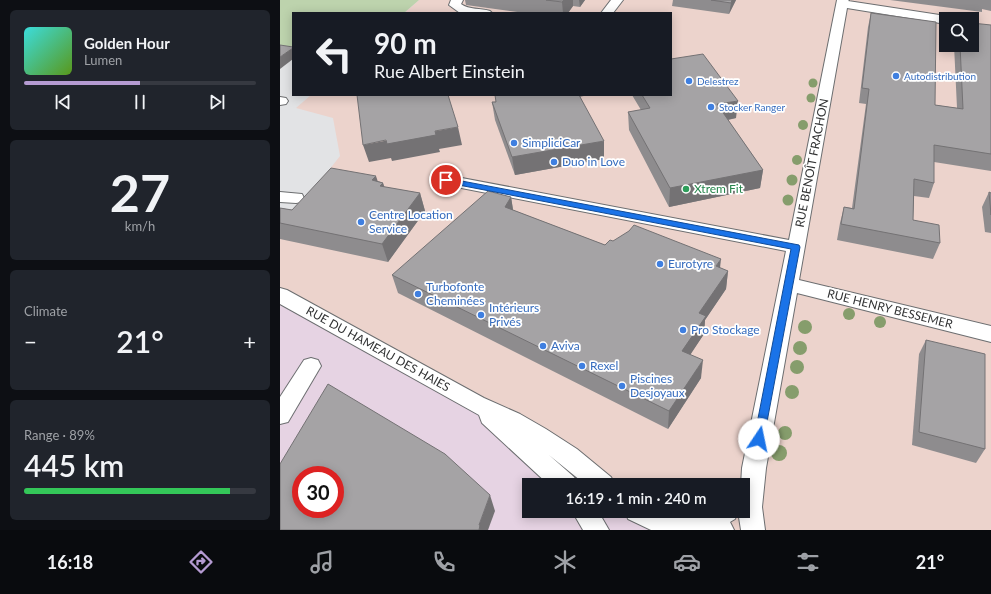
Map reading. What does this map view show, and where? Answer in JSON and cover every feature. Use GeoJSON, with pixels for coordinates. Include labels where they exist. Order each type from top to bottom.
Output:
{"type":"FeatureCollection","features":[{"type":"Feature","properties":{"kind":"street"},"geometry":{"type":"LineString","coordinates":[[457,0],[455,5],[462,10],[478,12]]}},
{"type":"Feature","properties":{"kind":"street"},"geometry":{"type":"LineString","coordinates":[[609,12],[617,0]]}},
{"type":"Feature","properties":{"kind":"street"},"geometry":{"type":"LineString","coordinates":[[843,2],[939,19]]}},
{"type":"Feature","properties":{"kind":"street","name":"RUE BENOÎT FRACHON"},"geometry":{"type":"LineString","coordinates":[[753,530],[750,507],[754,468],[843,2]]}},
{"type":"Feature","properties":{"kind":"street"},"geometry":{"type":"LineString","coordinates":[[446,180],[796,247]]}},
{"type":"Feature","properties":{"kind":"street"},"geometry":{"type":"LineString","coordinates":[[280,197],[296,198]]}},
{"type":"Feature","properties":{"kind":"street","name":"RUE HENRY BESSEMER"},"geometry":{"type":"LineString","coordinates":[[789,284],[991,334]]}},
{"type":"Feature","properties":{"kind":"street","name":"RUE DU HAMEAU DES HAIES"},"geometry":{"type":"LineString","coordinates":[[280,295],[476,404],[505,416],[547,441],[594,478]]}},
{"type":"Feature","properties":{"kind":"street"},"geometry":{"type":"LineString","coordinates":[[280,415],[311,366]]}},
{"type":"Feature","properties":{"kind":"street","name":"RUE DU HAMEAU DES HAIES"},"geometry":{"type":"LineString","coordinates":[[476,404],[559,478]]}},
{"type":"Feature","properties":{"kind":"street","name":"RUE BENOÎT FRACHON"},"geometry":{"type":"LineString","coordinates":[[749,478],[754,468]]}},
{"type":"Feature","properties":{"kind":"street"},"geometry":{"type":"LineString","coordinates":[[589,518],[597,530]]}},
{"type":"Feature","properties":{"kind":"street"},"geometry":{"type":"LineString","coordinates":[[650,518],[668,528],[687,524],[712,528],[720,518]]}},
{"type":"Feature","properties":{"kind":"shaded area"},"geometry":{"type":"Polygon","coordinates":[[[419,0],[991,0],[991,530],[722,530],[668,518],[750,518],[750,478],[591,478],[280,295],[280,232],[340,156],[333,118],[296,108],[310,96],[672,96],[672,12],[405,12],[419,0]]]}},
{"type":"Feature","properties":{"kind":"shaded area"},"geometry":{"type":"Polygon","coordinates":[[[280,295],[591,478],[522,478],[522,518],[668,518],[722,530],[280,530],[280,295]]]}},
{"type":"Feature","properties":{"kind":"green space"},"geometry":{"type":"Polygon","coordinates":[[[280,0],[419,0],[405,12],[292,12],[292,55],[280,53],[280,0]]]}},
{"type":"Feature","properties":{"kind":"building"},"geometry":{"type":"Polygon","coordinates":[[[546,0],[564,0],[562,2],[546,0]]]}},
{"type":"Feature","properties":{"kind":"building"},"geometry":{"type":"Polygon","coordinates":[[[711,0],[732,0],[731,3],[711,0]]]}},
{"type":"Feature","properties":{"kind":"building"},"geometry":{"type":"Polygon","coordinates":[[[871,13],[936,22],[935,105],[963,109],[960,52],[979,52],[979,24],[991,25],[991,154],[934,145],[934,183],[914,179],[913,220],[939,225],[940,243],[841,224],[844,207],[854,209],[869,89],[862,88],[871,13]]]}},
{"type":"Feature","properties":{"kind":"building"},"geometry":{"type":"Polygon","coordinates":[[[280,45],[292,47],[292,49],[280,57],[280,45]]]}},
{"type":"Feature","properties":{"kind":"building"},"geometry":{"type":"Polygon","coordinates":[[[703,54],[738,101],[717,104],[763,170],[670,188],[628,112],[650,108],[643,96],[672,96],[672,59],[703,54]]]}},
{"type":"Feature","properties":{"kind":"building"},"geometry":{"type":"Polygon","coordinates":[[[357,96],[448,96],[458,127],[435,131],[436,135],[387,144],[386,140],[363,145],[357,96]]]}},
{"type":"Feature","properties":{"kind":"building"},"geometry":{"type":"Polygon","coordinates":[[[495,96],[580,96],[604,141],[512,157],[492,102],[496,102],[495,96]]]}},
{"type":"Feature","properties":{"kind":"building"},"geometry":{"type":"Polygon","coordinates":[[[331,168],[376,176],[372,180],[383,183],[380,186],[420,193],[382,244],[280,223],[280,208],[292,210],[331,168]]]}},
{"type":"Feature","properties":{"kind":"building"},"geometry":{"type":"Polygon","coordinates":[[[488,191],[511,197],[505,207],[605,245],[610,240],[613,241],[629,231],[634,225],[721,259],[716,266],[728,271],[699,313],[706,316],[682,351],[703,360],[669,411],[392,275],[488,191]]]}},
{"type":"Feature","properties":{"kind":"building"},"geometry":{"type":"Polygon","coordinates":[[[989,192],[991,193],[991,215],[989,192]]]}},
{"type":"Feature","properties":{"kind":"building"},"geometry":{"type":"Polygon","coordinates":[[[926,340],[985,354],[985,449],[919,432],[926,340]]]}},
{"type":"Feature","properties":{"kind":"building"},"geometry":{"type":"Polygon","coordinates":[[[328,384],[445,454],[490,495],[479,525],[479,530],[280,530],[280,464],[328,384]]]}},
{"type":"Feature","properties":{"kind":"place","name":"Autodistribution"},"geometry":{"type":"Point","coordinates":[896,76]}},
{"type":"Feature","properties":{"kind":"place","name":"Delestrez"},"geometry":{"type":"Point","coordinates":[689,81]}},
{"type":"Feature","properties":{"kind":"place","name":"Stocker Ranger"},"geometry":{"type":"Point","coordinates":[711,107]}},
{"type":"Feature","properties":{"kind":"place","name":"SimpliciCar"},"geometry":{"type":"Point","coordinates":[514,143]}},
{"type":"Feature","properties":{"kind":"place","name":"Duo in Love"},"geometry":{"type":"Point","coordinates":[554,162]}},
{"type":"Feature","properties":{"kind":"place","name":"Xtrem Fit"},"geometry":{"type":"Point","coordinates":[686,189]}},
{"type":"Feature","properties":{"kind":"place","name":"Centre Location Service"},"geometry":{"type":"Point","coordinates":[361,222]}},
{"type":"Feature","properties":{"kind":"place","name":"Eurotyre"},"geometry":{"type":"Point","coordinates":[660,264]}},
{"type":"Feature","properties":{"kind":"place","name":"Turbofonte Cheminées"},"geometry":{"type":"Point","coordinates":[418,294]}},
{"type":"Feature","properties":{"kind":"place","name":"Intérieurs Privés"},"geometry":{"type":"Point","coordinates":[481,315]}},
{"type":"Feature","properties":{"kind":"place","name":"Pro Stockage"},"geometry":{"type":"Point","coordinates":[683,330]}},
{"type":"Feature","properties":{"kind":"place","name":"Aviva"},"geometry":{"type":"Point","coordinates":[543,346]}},
{"type":"Feature","properties":{"kind":"place","name":"Rexel"},"geometry":{"type":"Point","coordinates":[582,366]}},
{"type":"Feature","properties":{"kind":"place","name":"Piscines Desjoyaux"},"geometry":{"type":"Point","coordinates":[622,386]}},
{"type":"Feature","properties":{"kind":"route"},"geometry":{"type":"LineString","coordinates":[[446,180],[796,247],[759,439]]}}]}
